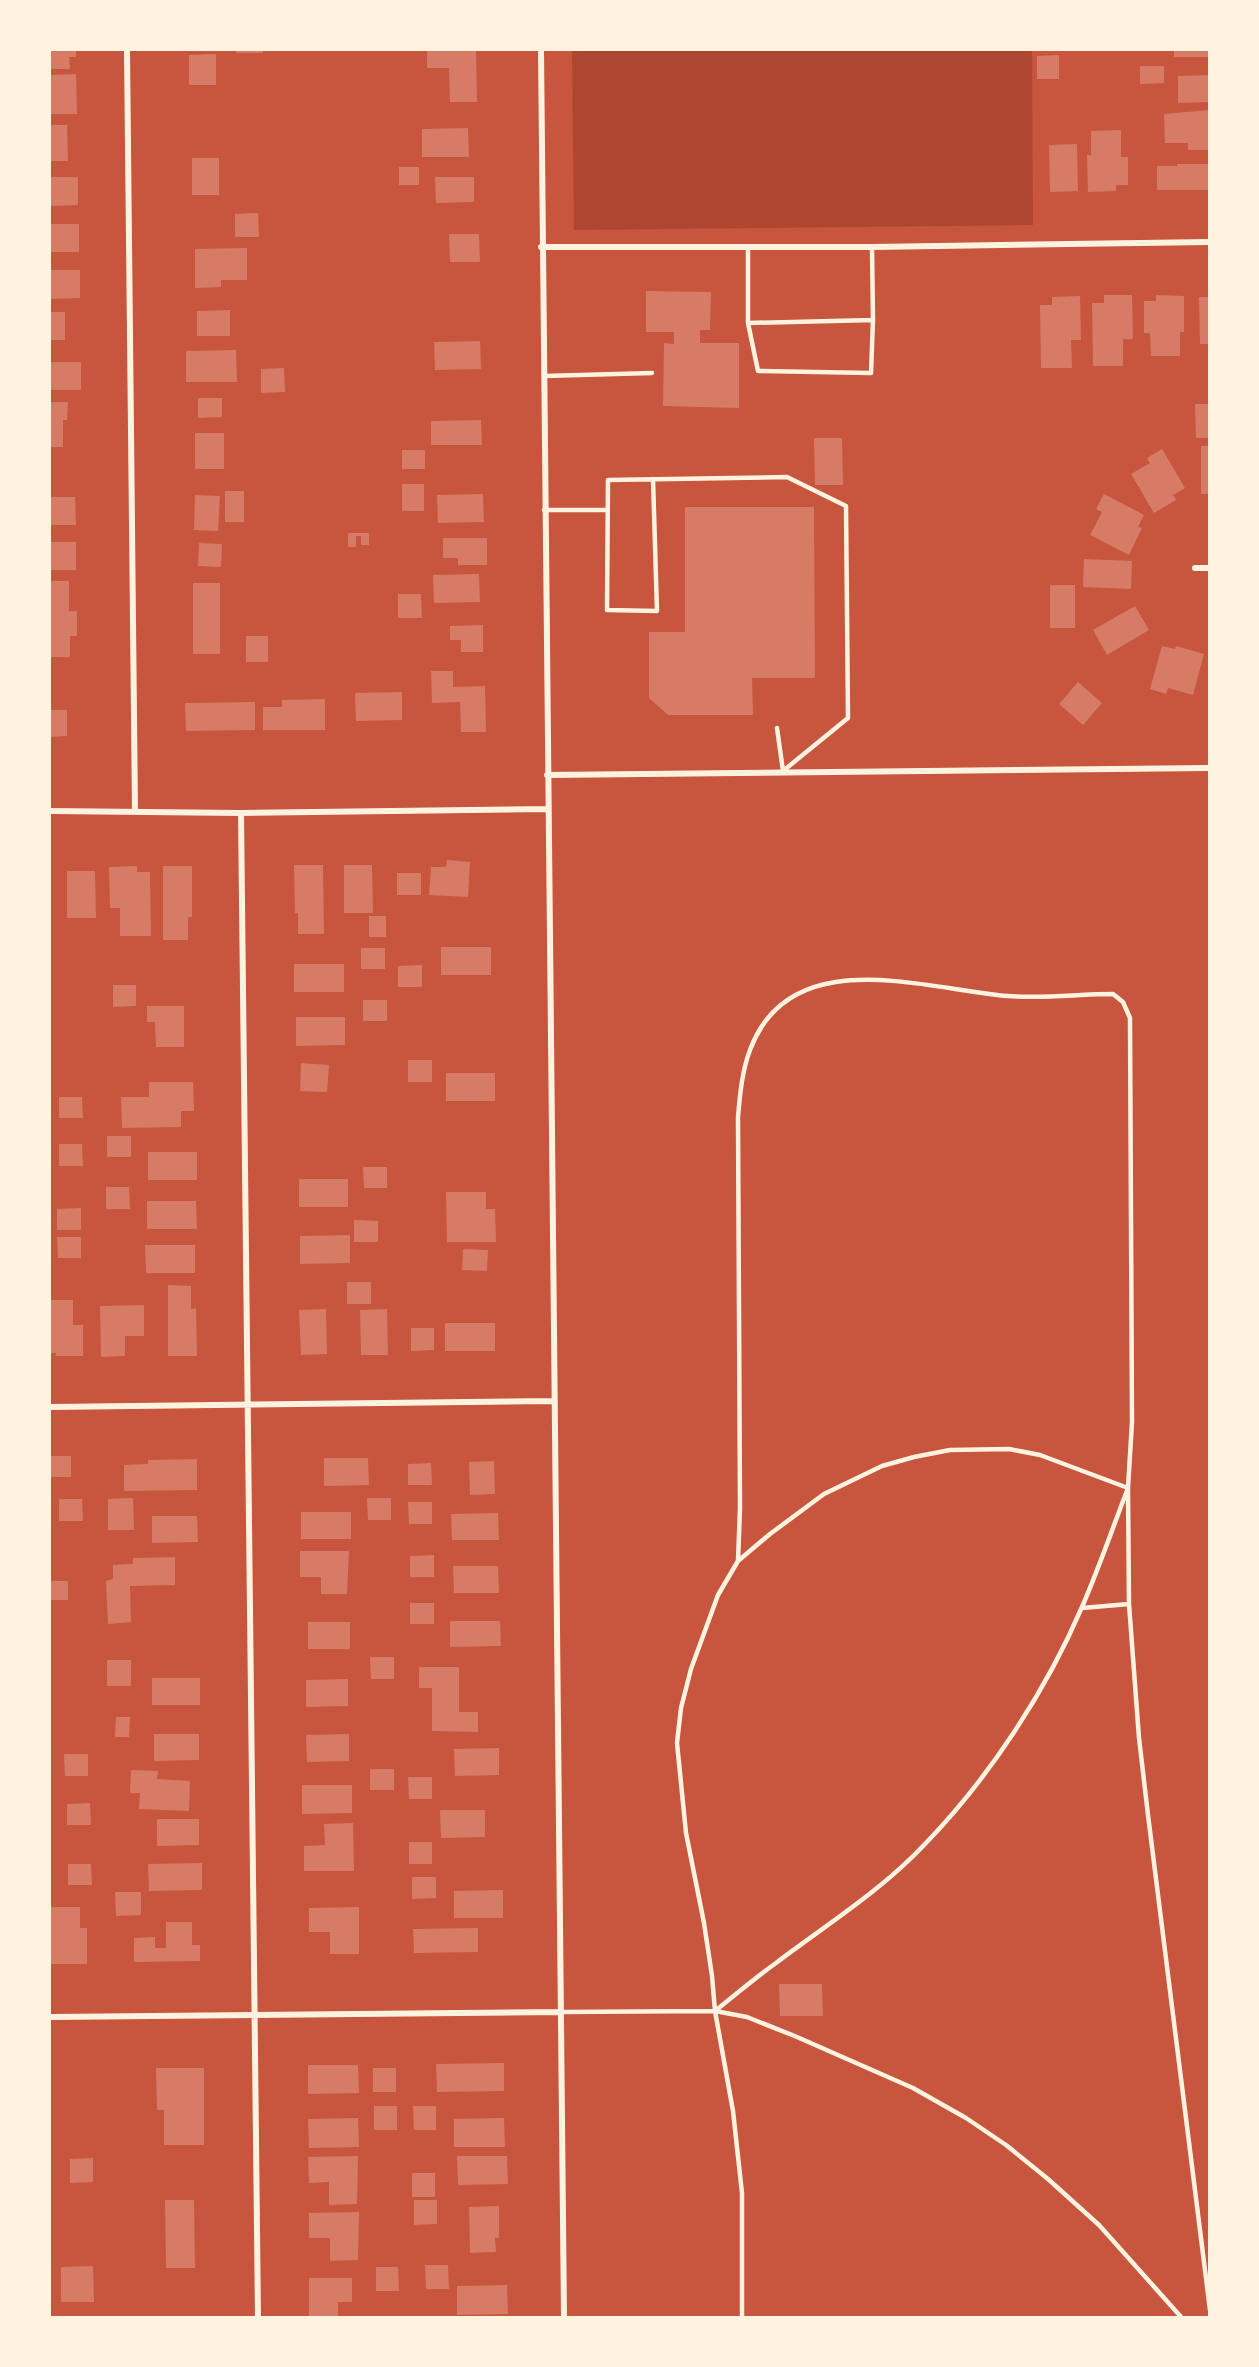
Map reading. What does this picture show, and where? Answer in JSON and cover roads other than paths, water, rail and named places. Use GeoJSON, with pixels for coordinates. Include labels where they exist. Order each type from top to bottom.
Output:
{"type":"FeatureCollection","features":[{"type":"Feature","properties":{"kind":"street"},"geometry":{"type":"LineString","coordinates":[[127,50],[135,812]]}},
{"type":"Feature","properties":{"kind":"street"},"geometry":{"type":"LineString","coordinates":[[540,50],[564,2318]]}},
{"type":"Feature","properties":{"kind":"street"},"geometry":{"type":"LineString","coordinates":[[541,247],[872,247],[1209,242]]}},
{"type":"Feature","properties":{"kind":"street"},"geometry":{"type":"LineString","coordinates":[[1195,568],[1209,568]]}},
{"type":"Feature","properties":{"kind":"street"},"geometry":{"type":"LineString","coordinates":[[547,775],[1209,768]]}},
{"type":"Feature","properties":{"kind":"street"},"geometry":{"type":"LineString","coordinates":[[50,811],[241,813],[547,809]]}},
{"type":"Feature","properties":{"kind":"street"},"geometry":{"type":"LineString","coordinates":[[241,813],[258,2318]]}},
{"type":"Feature","properties":{"kind":"street"},"geometry":{"type":"LineString","coordinates":[[50,1407],[554,1401]]}},
{"type":"Feature","properties":{"kind":"street"},"geometry":{"type":"LineString","coordinates":[[50,2017],[561,2012]]}},
{"type":"Feature","properties":{"kind":"lane"},"geometry":{"type":"LineString","coordinates":[[748,247],[748,323],[758,371],[871,373],[872,247]]}},
{"type":"Feature","properties":{"kind":"lane"},"geometry":{"type":"LineString","coordinates":[[748,323],[873,320]]}},
{"type":"Feature","properties":{"kind":"lane"},"geometry":{"type":"LineString","coordinates":[[543,376],[652,373]]}},
{"type":"Feature","properties":{"kind":"lane"},"geometry":{"type":"LineString","coordinates":[[652,479],[657,611],[607,610],[608,480],[652,479],[787,477],[846,506],[848,718],[783,771]]}},
{"type":"Feature","properties":{"kind":"lane"},"geometry":{"type":"LineString","coordinates":[[544,510],[607,510]]}},
{"type":"Feature","properties":{"kind":"lane"},"geometry":{"type":"LineString","coordinates":[[777,728],[783,771]]}},
{"type":"Feature","properties":{"kind":"lane"},"geometry":{"type":"LineString","coordinates":[[738,1561],[740,1508],[738,1117],[742,1081],[750,1049],[762,1027],[778,1007],[801,992],[825,984],[852,979],[878,979],[1010,996],[1113,994],[1123,1002],[1130,1018],[1132,1422],[1128,1488],[1129,1604],[1145,1793],[1209,2310]]}},
{"type":"Feature","properties":{"kind":"lane"},"geometry":{"type":"LineString","coordinates":[[742,2318],[742,2193],[733,2111],[715,2011],[706,1933],[686,1833],[677,1743],[681,1708],[691,1669],[718,1594],[738,1561],[798,1512],[824,1494],[882,1466],[950,1450],[1009,1449],[1040,1455],[1128,1488]]}},
{"type":"Feature","properties":{"kind":"lane"},"geometry":{"type":"LineString","coordinates":[[715,2011],[776,1962],[829,1926],[882,1883],[925,1845],[979,1781],[1018,1726],[1082,1608],[1128,1488]]}},
{"type":"Feature","properties":{"kind":"lane"},"geometry":{"type":"LineString","coordinates":[[1082,1608],[1129,1604]]}},
{"type":"Feature","properties":{"kind":"lane"},"geometry":{"type":"LineString","coordinates":[[561,2012],[715,2011],[747,2017],[913,2088],[966,2118],[1006,2145],[1099,2225],[1182,2318]]}}]}
